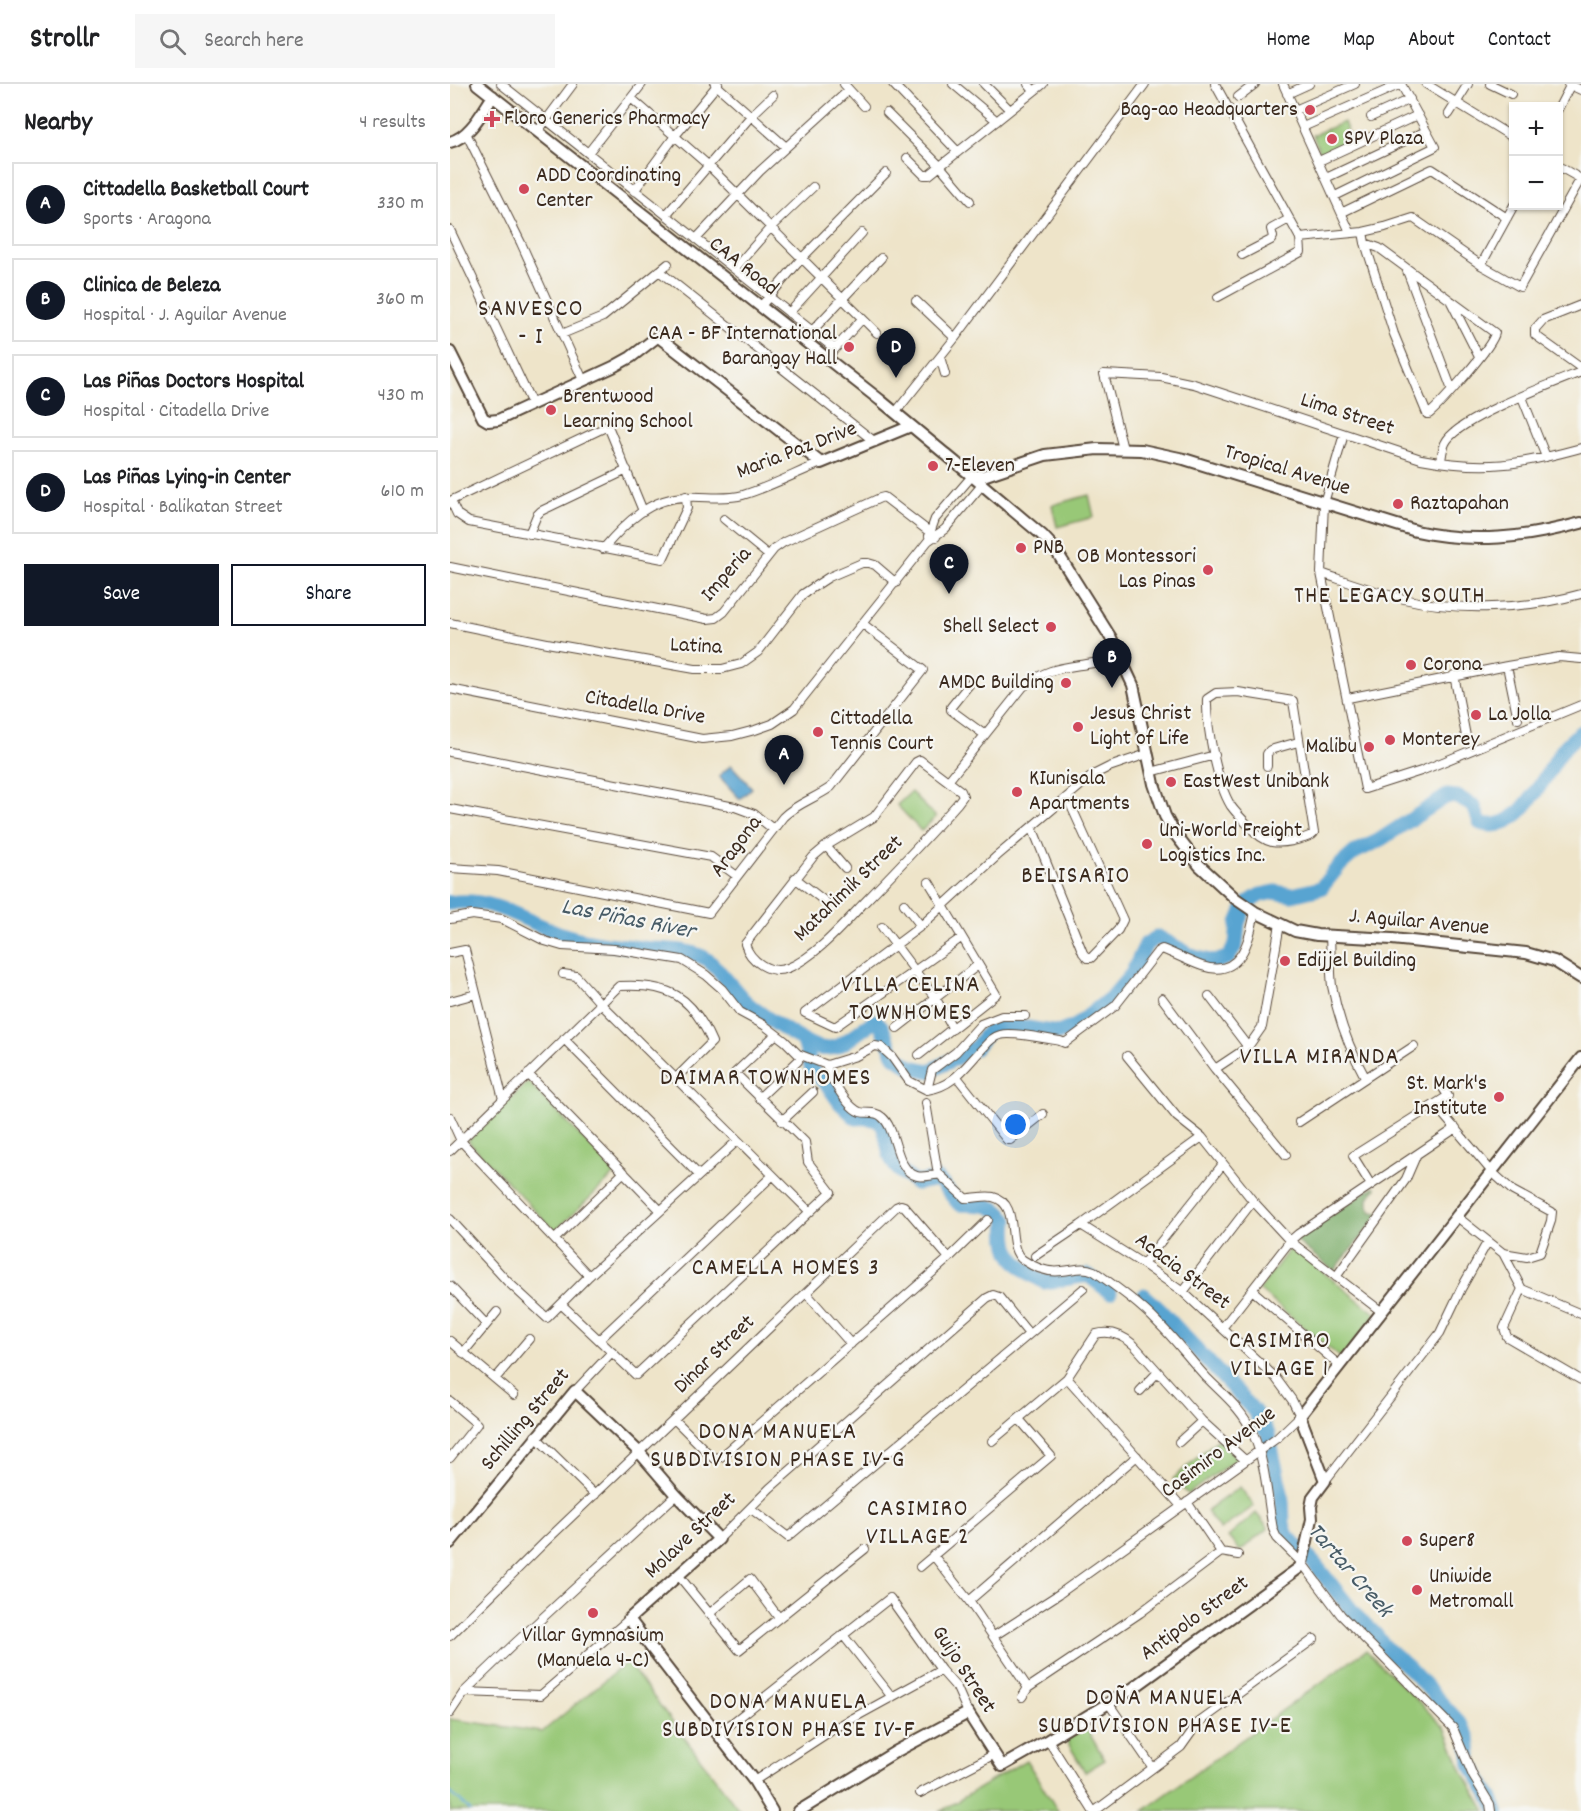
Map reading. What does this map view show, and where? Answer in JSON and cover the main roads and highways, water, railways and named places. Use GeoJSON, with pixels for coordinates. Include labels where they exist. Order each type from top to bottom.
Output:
{"type":"FeatureCollection","features":[{"type":"Feature","properties":{"kind":"water"},"geometry":{"type":"Polygon","coordinates":[[[731,765],[752,788],[740,799],[719,776],[731,765]]]}},
{"type":"Feature","properties":{"kind":"waterway","name":"Las Piñas River"},"geometry":{"type":"LineString","coordinates":[[450,903],[482,903],[497,907],[571,937],[611,944],[680,951],[700,956],[710,962],[757,1011],[813,1045],[820,1048],[836,1047],[876,1021],[881,1026],[895,1056],[911,1067],[930,1071],[975,1048],[988,1032],[999,1026],[1015,1026],[1058,1033],[1076,1026],[1114,995],[1132,974],[1146,944],[1158,937],[1194,957],[1215,962],[1229,957],[1236,944],[1238,923],[1249,902],[1260,895],[1275,892],[1292,895],[1321,888],[1338,867],[1355,852],[1378,841],[1447,796],[1457,797],[1474,806],[1480,823],[1494,825],[1507,821],[1530,800],[1564,748],[1581,732]]}},
{"type":"Feature","properties":{"kind":"waterway","name":"Tartar Creek"},"geometry":{"type":"LineString","coordinates":[[805,1045],[812,1070],[828,1086],[840,1103],[856,1118],[868,1118],[881,1123],[892,1160],[902,1173],[916,1183],[938,1179],[959,1204],[986,1205],[1002,1214],[1007,1220],[1007,1243],[1013,1258],[1025,1270],[1044,1282],[1088,1275],[1110,1292]]}},
{"type":"Feature","properties":{"kind":"waterway","name":"Tartar Creek"},"geometry":{"type":"LineString","coordinates":[[1144,1295],[1254,1411],[1268,1434],[1282,1497],[1283,1524],[1287,1536],[1314,1563],[1357,1617],[1459,1722],[1468,1737],[1471,1764],[1497,1811]]}},
{"type":"Feature","properties":{"kind":"waterway"},"geometry":{"type":"LineString","coordinates":[[450,1792],[471,1811]]}},
{"type":"Feature","properties":{"kind":"place","name":"Bag-ao Headquarters"},"geometry":{"type":"Point","coordinates":[1310,110]}},
{"type":"Feature","properties":{"kind":"place","name":"Floro Generics Pharmacy"},"geometry":{"type":"Point","coordinates":[492,119]}},
{"type":"Feature","properties":{"kind":"place","name":"SPV Plaza"},"geometry":{"type":"Point","coordinates":[1332,139]}},
{"type":"Feature","properties":{"kind":"place","name":"ADD Coordinating Center"},"geometry":{"type":"Point","coordinates":[524,189]}},
{"type":"Feature","properties":{"kind":"place","name":"CAA - BF International Barangay Hall"},"geometry":{"type":"Point","coordinates":[849,347]}},
{"type":"Feature","properties":{"kind":"place","name":"Las Piñas Lying-in Center"},"geometry":{"type":"Point","coordinates":[896,378]}},
{"type":"Feature","properties":{"kind":"place","name":"Brentwood Learning School"},"geometry":{"type":"Point","coordinates":[551,410]}},
{"type":"Feature","properties":{"kind":"place","name":"7-Eleven"},"geometry":{"type":"Point","coordinates":[933,466]}},
{"type":"Feature","properties":{"kind":"place","name":"Raztapahan"},"geometry":{"type":"Point","coordinates":[1398,504]}},
{"type":"Feature","properties":{"kind":"place","name":"PNB"},"geometry":{"type":"Point","coordinates":[1021,548]}},
{"type":"Feature","properties":{"kind":"place","name":"OB Montessori Las Pinas"},"geometry":{"type":"Point","coordinates":[1208,570]}},
{"type":"Feature","properties":{"kind":"place","name":"Las Piñas Doctors Hospital"},"geometry":{"type":"Point","coordinates":[949,594]}},
{"type":"Feature","properties":{"kind":"place","name":"Shell Select"},"geometry":{"type":"Point","coordinates":[1051,627]}},
{"type":"Feature","properties":{"kind":"place","name":"Corona"},"geometry":{"type":"Point","coordinates":[1411,665]}},
{"type":"Feature","properties":{"kind":"place","name":"AMDC Building"},"geometry":{"type":"Point","coordinates":[1066,683]}},
{"type":"Feature","properties":{"kind":"place","name":"Clinica de Beleza"},"geometry":{"type":"Point","coordinates":[1112,688]}},
{"type":"Feature","properties":{"kind":"place","name":"La Jolla"},"geometry":{"type":"Point","coordinates":[1476,715]}},
{"type":"Feature","properties":{"kind":"place","name":"Jesus Christ Light of Life"},"geometry":{"type":"Point","coordinates":[1078,727]}},
{"type":"Feature","properties":{"kind":"place","name":"Cittadella Tennis Court"},"geometry":{"type":"Point","coordinates":[818,732]}},
{"type":"Feature","properties":{"kind":"place","name":"Monterey"},"geometry":{"type":"Point","coordinates":[1390,740]}},
{"type":"Feature","properties":{"kind":"place","name":"Malibu"},"geometry":{"type":"Point","coordinates":[1369,747]}},
{"type":"Feature","properties":{"kind":"place","name":"EastWest Unibank"},"geometry":{"type":"Point","coordinates":[1171,782]}},
{"type":"Feature","properties":{"kind":"place","name":"Cittadella Basketball Court"},"geometry":{"type":"Point","coordinates":[784,785]}},
{"type":"Feature","properties":{"kind":"place","name":"KIunisala Apartments"},"geometry":{"type":"Point","coordinates":[1017,792]}},
{"type":"Feature","properties":{"kind":"place","name":"Uni-World Freight Logistics Inc."},"geometry":{"type":"Point","coordinates":[1147,844]}},
{"type":"Feature","properties":{"kind":"place","name":"Edijjel Building"},"geometry":{"type":"Point","coordinates":[1285,961]}},
{"type":"Feature","properties":{"kind":"place","name":"St. Mark's Institute"},"geometry":{"type":"Point","coordinates":[1499,1097]}},
{"type":"Feature","properties":{"kind":"place","name":"Super8"},"geometry":{"type":"Point","coordinates":[1407,1541]}},
{"type":"Feature","properties":{"kind":"place","name":"Uniwide Metromall"},"geometry":{"type":"Point","coordinates":[1417,1590]}},
{"type":"Feature","properties":{"kind":"place","name":"Villar Gymnasium (Manuela 4-C)"},"geometry":{"type":"Point","coordinates":[593,1613]}},
{"type":"Feature","properties":{"kind":"district","name":"SANVESCO - I"},"geometry":{"type":"Point","coordinates":[531,324]}},
{"type":"Feature","properties":{"kind":"district","name":"THE LEGACY SOUTH"},"geometry":{"type":"Point","coordinates":[1390,597]}},
{"type":"Feature","properties":{"kind":"district","name":"BELISARIO"},"geometry":{"type":"Point","coordinates":[1076,877]}},
{"type":"Feature","properties":{"kind":"district","name":"VILLA CELINA TOWNHOMES"},"geometry":{"type":"Point","coordinates":[911,1000]}},
{"type":"Feature","properties":{"kind":"district","name":"VILLA MIRANDA"},"geometry":{"type":"Point","coordinates":[1320,1058]}},
{"type":"Feature","properties":{"kind":"district","name":"DAIMAR TOWNHOMES"},"geometry":{"type":"Point","coordinates":[766,1079]}},
{"type":"Feature","properties":{"kind":"district","name":"CAMELLA HOMES 3"},"geometry":{"type":"Point","coordinates":[786,1269]}},
{"type":"Feature","properties":{"kind":"district","name":"CASIMIRO VILLAGE 1"},"geometry":{"type":"Point","coordinates":[1280,1356]}},
{"type":"Feature","properties":{"kind":"district","name":"DONA MANUELA SUBDIVISION PHASE IV-G"},"geometry":{"type":"Point","coordinates":[778,1447]}},
{"type":"Feature","properties":{"kind":"district","name":"CASIMIRO VILLAGE 2"},"geometry":{"type":"Point","coordinates":[918,1524]}},
{"type":"Feature","properties":{"kind":"district","name":"DOÑA MANUELA SUBDIVISION PHASE IV-E"},"geometry":{"type":"Point","coordinates":[1165,1713]}},
{"type":"Feature","properties":{"kind":"district","name":"DONA MANUELA SUBDIVISION PHASE IV-F"},"geometry":{"type":"Point","coordinates":[789,1717]}}]}
